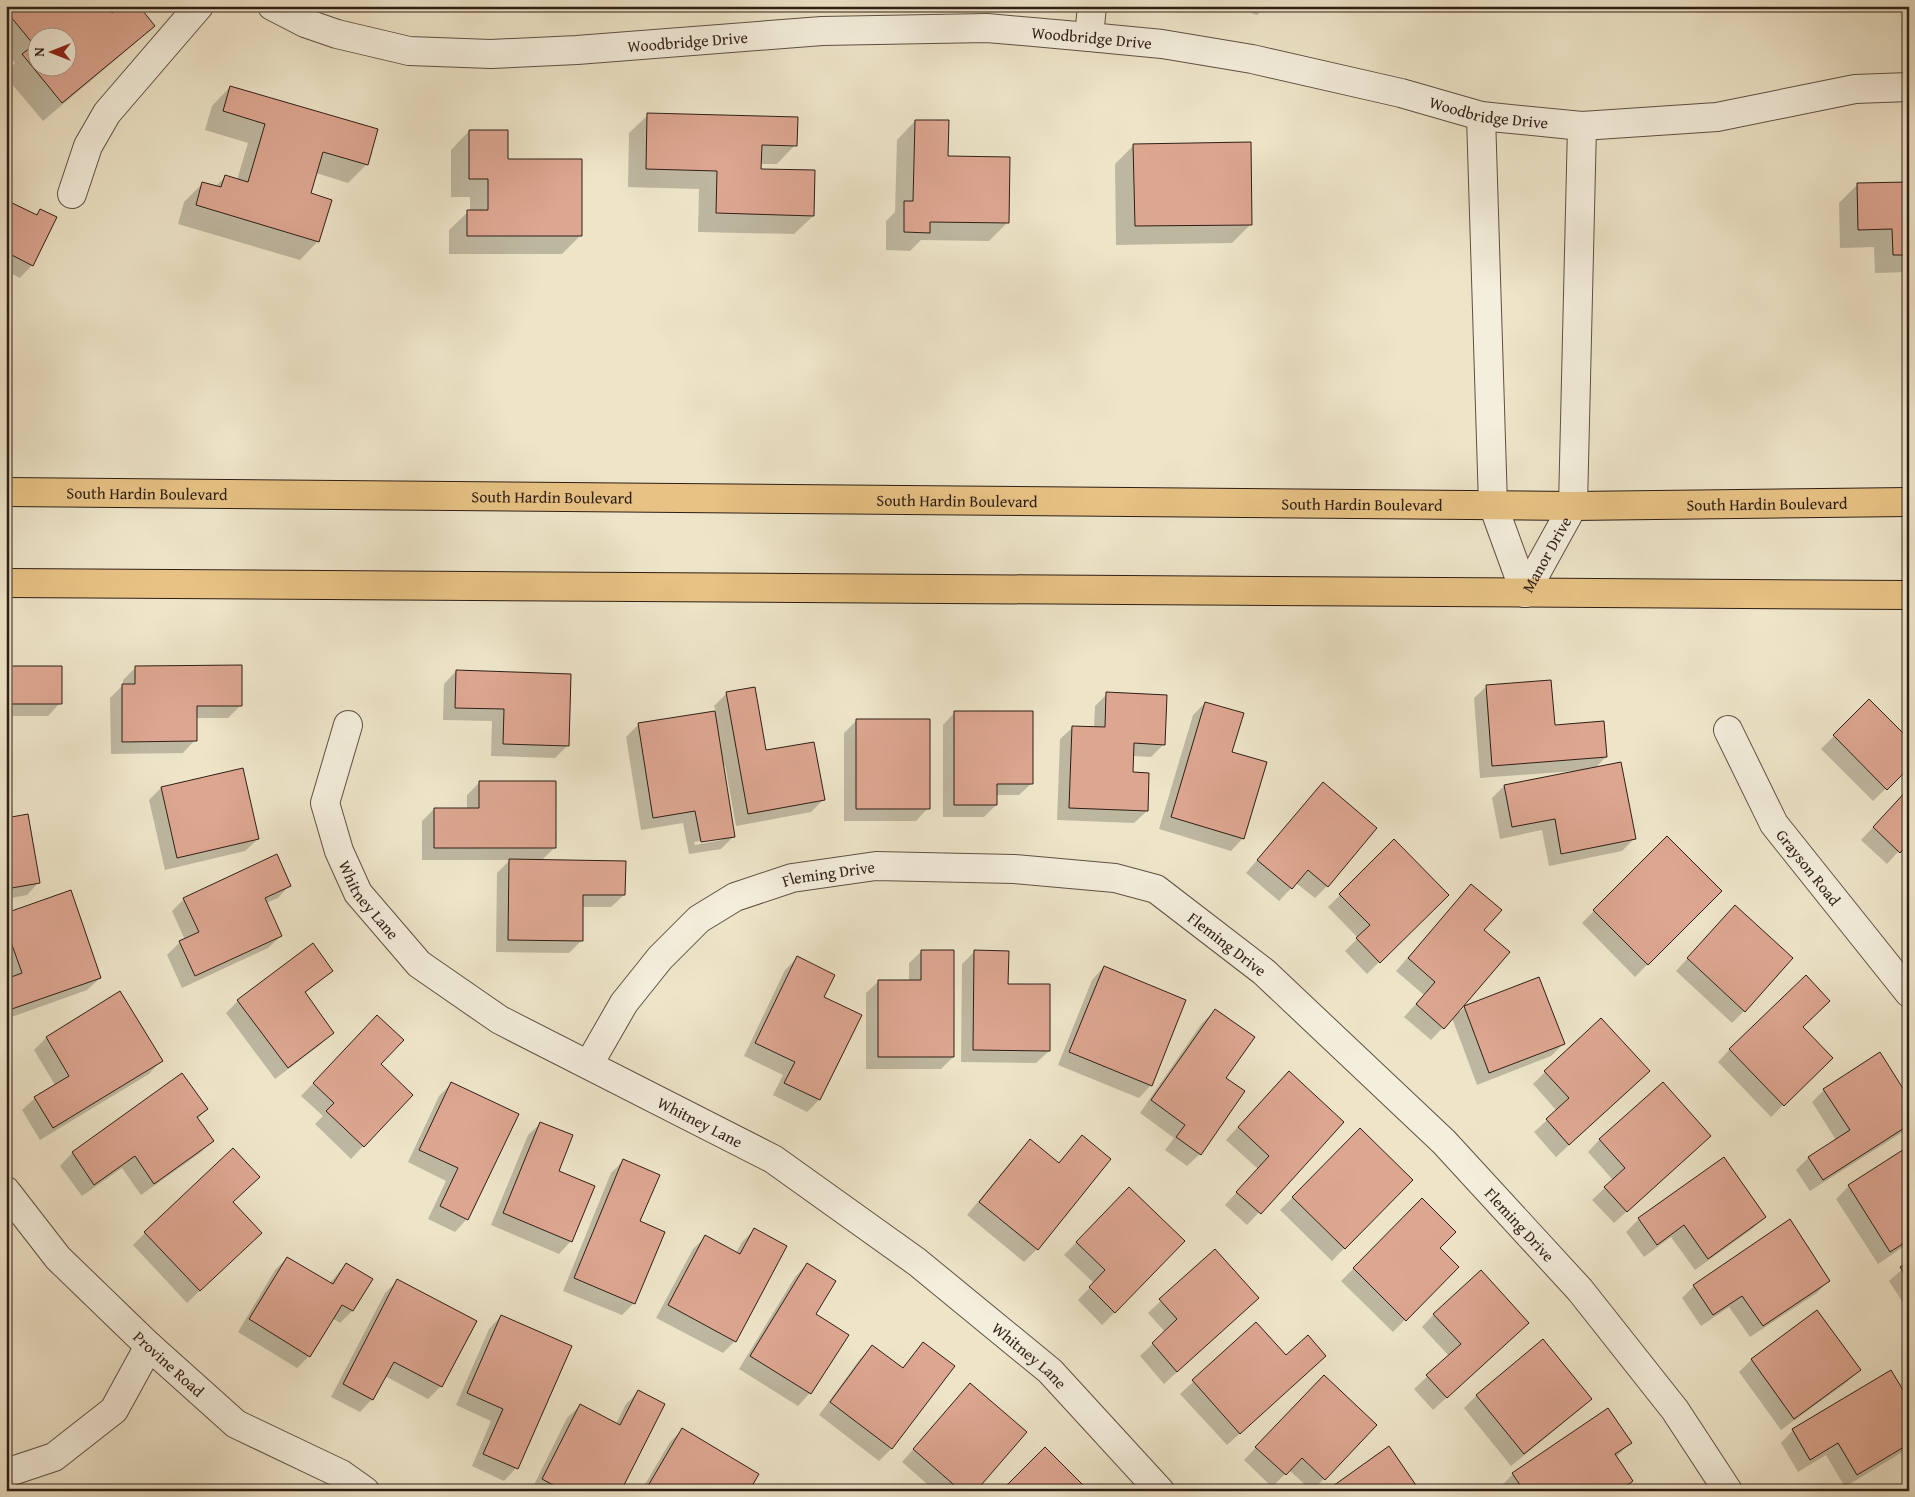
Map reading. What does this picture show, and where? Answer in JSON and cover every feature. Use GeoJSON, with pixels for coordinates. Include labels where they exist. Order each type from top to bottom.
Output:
{"type":"FeatureCollection","features":[{"type":"Feature","properties":{"kind":"main road","name":"South Hardin Boulevard"},"geometry":{"type":"LineString","coordinates":[[6,492],[1572,506],[1909,502]]}},
{"type":"Feature","properties":{"kind":"main road"},"geometry":{"type":"LineString","coordinates":[[6,583],[1909,596]]}},
{"type":"Feature","properties":{"kind":"street"},"geometry":{"type":"LineString","coordinates":[[72,194],[88,146],[106,113],[199,6]]}},
{"type":"Feature","properties":{"kind":"street","name":"Woodbridge Drive"},"geometry":{"type":"LineString","coordinates":[[272,6],[305,23],[337,34],[410,51],[490,54],[577,50],[822,31],[987,28],[1089,37],[1162,44],[1252,59],[1401,93],[1481,116],[1582,126],[1717,117],[1855,89],[1909,87]]}},
{"type":"Feature","properties":{"kind":"street"},"geometry":{"type":"LineString","coordinates":[[1089,37],[1092,6]]}},
{"type":"Feature","properties":{"kind":"street","name":"Manor Drive"},"geometry":{"type":"LineString","coordinates":[[1481,116],[1493,505],[1525,593]]}},
{"type":"Feature","properties":{"kind":"street","name":"Manor Drive"},"geometry":{"type":"LineString","coordinates":[[1525,593],[1572,506],[1582,126]]}},
{"type":"Feature","properties":{"kind":"street","name":"Whitney Lane"},"geometry":{"type":"LineString","coordinates":[[348,725],[325,803],[338,851],[358,893],[419,964],[500,1020],[773,1159],[917,1262],[1050,1371],[1160,1491]]}},
{"type":"Feature","properties":{"kind":"street","name":"Grayson Road"},"geometry":{"type":"LineString","coordinates":[[1728,730],[1774,824],[1909,993]]}},
{"type":"Feature","properties":{"kind":"street","name":"Fleming Drive"},"geometry":{"type":"LineString","coordinates":[[589,1064],[624,1003],[660,958],[699,919],[735,897],[792,878],[876,866],[1014,869],[1115,878],[1156,889],[1264,972],[1444,1142],[1580,1290],[1675,1410],[1728,1491]]}},
{"type":"Feature","properties":{"kind":"street","name":"Provine Road"},"geometry":{"type":"LineString","coordinates":[[6,1191],[58,1258],[150,1346],[236,1424],[341,1474],[365,1491]]}},
{"type":"Feature","properties":{"kind":"street"},"geometry":{"type":"LineString","coordinates":[[6,1473],[54,1456],[114,1410],[150,1346]]}},
{"type":"Feature","properties":{"kind":"building"},"geometry":{"type":"Polygon","coordinates":[[[8,6],[107,6],[112,13],[121,6],[139,6],[155,26],[62,103],[42,78],[78,78],[78,28],[28,28],[28,38],[6,11],[8,6]]]}},
{"type":"Feature","properties":{"kind":"building"},"geometry":{"type":"Polygon","coordinates":[[[28,50],[28,61],[22,54],[28,50]]]}},
{"type":"Feature","properties":{"kind":"building"},"geometry":{"type":"Polygon","coordinates":[[[230,86],[378,129],[368,165],[323,152],[311,193],[332,200],[319,242],[196,205],[202,182],[221,187],[225,175],[248,182],[265,124],[223,111],[230,86]]]}},
{"type":"Feature","properties":{"kind":"building"},"geometry":{"type":"Polygon","coordinates":[[[647,113],[798,117],[797,146],[762,145],[761,169],[815,170],[814,216],[716,213],[717,171],[646,169],[647,113]]]}},
{"type":"Feature","properties":{"kind":"building"},"geometry":{"type":"Polygon","coordinates":[[[915,120],[949,120],[948,156],[1010,157],[1009,223],[930,222],[930,233],[904,232],[904,201],[913,201],[915,120]]]}},
{"type":"Feature","properties":{"kind":"building"},"geometry":{"type":"Polygon","coordinates":[[[469,130],[508,130],[508,159],[582,159],[582,236],[467,236],[467,210],[488,210],[488,179],[469,179],[469,130]]]}},
{"type":"Feature","properties":{"kind":"building"},"geometry":{"type":"Polygon","coordinates":[[[1251,142],[1252,225],[1135,226],[1133,144],[1251,142]]]}},
{"type":"Feature","properties":{"kind":"building"},"geometry":{"type":"Polygon","coordinates":[[[1909,182],[1909,255],[1893,255],[1892,229],[1858,230],[1857,183],[1909,182]]]}},
{"type":"Feature","properties":{"kind":"building"},"geometry":{"type":"Polygon","coordinates":[[[6,200],[37,215],[40,209],[57,217],[33,266],[6,252],[6,200]]]}},
{"type":"Feature","properties":{"kind":"building"},"geometry":{"type":"Polygon","coordinates":[[[242,665],[242,706],[197,706],[197,741],[122,742],[122,684],[135,684],[135,666],[242,665]]]}},
{"type":"Feature","properties":{"kind":"building"},"geometry":{"type":"Polygon","coordinates":[[[6,666],[62,666],[62,704],[11,704],[11,748],[6,748],[6,666]]]}},
{"type":"Feature","properties":{"kind":"building"},"geometry":{"type":"Polygon","coordinates":[[[456,670],[571,674],[569,746],[503,744],[504,709],[455,708],[456,670]]]}},
{"type":"Feature","properties":{"kind":"building"},"geometry":{"type":"Polygon","coordinates":[[[1551,680],[1555,725],[1604,721],[1607,757],[1492,766],[1486,685],[1551,680]]]}},
{"type":"Feature","properties":{"kind":"building"},"geometry":{"type":"Polygon","coordinates":[[[755,687],[766,750],[814,742],[825,800],[748,814],[726,692],[755,687]]]}},
{"type":"Feature","properties":{"kind":"building"},"geometry":{"type":"Polygon","coordinates":[[[1106,692],[1167,695],[1165,745],[1134,743],[1133,772],[1149,773],[1148,811],[1069,808],[1072,726],[1105,727],[1106,692]]]}},
{"type":"Feature","properties":{"kind":"building"},"geometry":{"type":"Polygon","coordinates":[[[1869,699],[1909,739],[1909,768],[1887,790],[1833,735],[1869,699]]]}},
{"type":"Feature","properties":{"kind":"building"},"geometry":{"type":"Polygon","coordinates":[[[1205,702],[1244,713],[1232,752],[1267,762],[1244,839],[1171,817],[1205,702]]]}},
{"type":"Feature","properties":{"kind":"building"},"geometry":{"type":"Polygon","coordinates":[[[715,711],[735,837],[701,842],[695,811],[653,818],[638,723],[715,711]]]}},
{"type":"Feature","properties":{"kind":"building"},"geometry":{"type":"Polygon","coordinates":[[[954,711],[1033,711],[1033,784],[997,784],[997,805],[954,805],[954,711]]]}},
{"type":"Feature","properties":{"kind":"building"},"geometry":{"type":"Polygon","coordinates":[[[856,719],[930,719],[930,809],[856,809],[856,719]]]}},
{"type":"Feature","properties":{"kind":"building"},"geometry":{"type":"Polygon","coordinates":[[[1621,762],[1636,839],[1561,854],[1555,819],[1512,827],[1504,785],[1621,762]]]}},
{"type":"Feature","properties":{"kind":"building"},"geometry":{"type":"Polygon","coordinates":[[[243,768],[259,839],[177,858],[161,787],[243,768]]]}},
{"type":"Feature","properties":{"kind":"building"},"geometry":{"type":"Polygon","coordinates":[[[479,781],[556,781],[556,848],[434,848],[434,808],[479,808],[479,781]]]}},
{"type":"Feature","properties":{"kind":"building"},"geometry":{"type":"Polygon","coordinates":[[[1323,782],[1377,828],[1328,887],[1308,870],[1292,889],[1257,860],[1323,782]]]}},
{"type":"Feature","properties":{"kind":"building"},"geometry":{"type":"Polygon","coordinates":[[[1909,788],[1909,843],[1900,853],[1873,827],[1909,788]]]}},
{"type":"Feature","properties":{"kind":"building"},"geometry":{"type":"Polygon","coordinates":[[[28,814],[40,883],[6,889],[6,818],[28,814]]]}},
{"type":"Feature","properties":{"kind":"building"},"geometry":{"type":"Polygon","coordinates":[[[1667,836],[1722,891],[1648,965],[1593,910],[1667,836]]]}},
{"type":"Feature","properties":{"kind":"building"},"geometry":{"type":"Polygon","coordinates":[[[1394,839],[1449,895],[1380,963],[1356,938],[1370,925],[1339,894],[1394,839]]]}},
{"type":"Feature","properties":{"kind":"building"},"geometry":{"type":"Polygon","coordinates":[[[277,854],[291,886],[265,898],[282,936],[195,976],[179,941],[199,932],[183,898],[277,854]]]}},
{"type":"Feature","properties":{"kind":"building"},"geometry":{"type":"Polygon","coordinates":[[[509,859],[626,861],[625,895],[583,895],[583,941],[508,940],[509,859]]]}},
{"type":"Feature","properties":{"kind":"building"},"geometry":{"type":"Polygon","coordinates":[[[1471,884],[1502,910],[1484,930],[1510,952],[1444,1029],[1416,1004],[1435,982],[1408,958],[1471,884]]]}},
{"type":"Feature","properties":{"kind":"building"},"geometry":{"type":"Polygon","coordinates":[[[71,890],[101,978],[6,1011],[6,979],[22,973],[6,928],[6,913],[71,890]]]}},
{"type":"Feature","properties":{"kind":"building"},"geometry":{"type":"Polygon","coordinates":[[[1735,905],[1793,958],[1745,1012],[1687,958],[1735,905]]]}},
{"type":"Feature","properties":{"kind":"building"},"geometry":{"type":"Polygon","coordinates":[[[313,943],[333,971],[305,992],[334,1033],[288,1068],[237,1000],[313,943]]]}},
{"type":"Feature","properties":{"kind":"building"},"geometry":{"type":"Polygon","coordinates":[[[921,950],[954,950],[954,1057],[878,1057],[878,980],[921,980],[921,950]]]}},
{"type":"Feature","properties":{"kind":"building"},"geometry":{"type":"Polygon","coordinates":[[[974,950],[1009,951],[1008,984],[1050,984],[1050,1051],[973,1050],[974,950]]]}},
{"type":"Feature","properties":{"kind":"building"},"geometry":{"type":"Polygon","coordinates":[[[797,956],[835,975],[824,997],[862,1015],[820,1100],[784,1083],[795,1062],[755,1043],[797,956]]]}},
{"type":"Feature","properties":{"kind":"building"},"geometry":{"type":"Polygon","coordinates":[[[1104,966],[1186,1000],[1152,1086],[1069,1052],[1104,966]]]}},
{"type":"Feature","properties":{"kind":"building"},"geometry":{"type":"Polygon","coordinates":[[[1806,975],[1830,1001],[1803,1027],[1833,1058],[1784,1106],[1729,1049],[1806,975]]]}},
{"type":"Feature","properties":{"kind":"building"},"geometry":{"type":"Polygon","coordinates":[[[1539,977],[1565,1044],[1489,1073],[1464,1006],[1539,977]]]}},
{"type":"Feature","properties":{"kind":"building"},"geometry":{"type":"Polygon","coordinates":[[[120,991],[163,1061],[53,1128],[34,1097],[69,1076],[46,1037],[120,991]]]}},
{"type":"Feature","properties":{"kind":"building"},"geometry":{"type":"Polygon","coordinates":[[[1215,1009],[1255,1037],[1226,1078],[1245,1091],[1201,1155],[1176,1137],[1185,1125],[1151,1100],[1215,1009]]]}},
{"type":"Feature","properties":{"kind":"building"},"geometry":{"type":"Polygon","coordinates":[[[377,1015],[404,1040],[381,1064],[413,1095],[364,1147],[326,1111],[334,1103],[313,1083],[377,1015]]]}},
{"type":"Feature","properties":{"kind":"building"},"geometry":{"type":"Polygon","coordinates":[[[1601,1018],[1650,1071],[1569,1145],[1546,1119],[1569,1098],[1544,1071],[1601,1018]]]}},
{"type":"Feature","properties":{"kind":"building"},"geometry":{"type":"Polygon","coordinates":[[[1880,1052],[1909,1098],[1909,1125],[1823,1180],[1808,1157],[1850,1130],[1823,1089],[1880,1052]]]}},
{"type":"Feature","properties":{"kind":"building"},"geometry":{"type":"Polygon","coordinates":[[[1289,1071],[1344,1122],[1261,1214],[1236,1192],[1269,1156],[1238,1127],[1289,1071]]]}},
{"type":"Feature","properties":{"kind":"building"},"geometry":{"type":"Polygon","coordinates":[[[182,1073],[208,1109],[197,1117],[214,1141],[154,1184],[135,1156],[94,1185],[72,1152],[182,1073]]]}},
{"type":"Feature","properties":{"kind":"building"},"geometry":{"type":"Polygon","coordinates":[[[451,1082],[519,1114],[468,1220],[440,1206],[458,1168],[419,1150],[451,1082]]]}},
{"type":"Feature","properties":{"kind":"building"},"geometry":{"type":"Polygon","coordinates":[[[1663,1082],[1711,1136],[1627,1212],[1604,1187],[1625,1168],[1599,1139],[1663,1082]]]}},
{"type":"Feature","properties":{"kind":"building"},"geometry":{"type":"Polygon","coordinates":[[[540,1122],[573,1135],[559,1171],[595,1186],[572,1242],[503,1213],[540,1122]]]}},
{"type":"Feature","properties":{"kind":"building"},"geometry":{"type":"Polygon","coordinates":[[[1360,1128],[1413,1180],[1345,1249],[1292,1197],[1360,1128]]]}},
{"type":"Feature","properties":{"kind":"building"},"geometry":{"type":"Polygon","coordinates":[[[1082,1135],[1111,1159],[1038,1250],[979,1202],[1030,1139],[1059,1163],[1082,1135]]]}},
{"type":"Feature","properties":{"kind":"building"},"geometry":{"type":"Polygon","coordinates":[[[1909,1146],[1909,1240],[1890,1252],[1848,1185],[1909,1146]]]}},
{"type":"Feature","properties":{"kind":"building"},"geometry":{"type":"Polygon","coordinates":[[[233,1148],[260,1177],[233,1202],[262,1233],[200,1291],[144,1232],[233,1148]]]}},
{"type":"Feature","properties":{"kind":"building"},"geometry":{"type":"Polygon","coordinates":[[[1724,1157],[1766,1217],[1708,1259],[1684,1225],[1657,1245],[1638,1218],[1724,1157]]]}},
{"type":"Feature","properties":{"kind":"building"},"geometry":{"type":"Polygon","coordinates":[[[623,1159],[660,1175],[640,1221],[665,1232],[635,1304],[574,1278],[623,1159]]]}},
{"type":"Feature","properties":{"kind":"building"},"geometry":{"type":"Polygon","coordinates":[[[1129,1187],[1185,1241],[1115,1313],[1089,1287],[1105,1270],[1076,1242],[1129,1187]]]}},
{"type":"Feature","properties":{"kind":"building"},"geometry":{"type":"Polygon","coordinates":[[[1422,1198],[1456,1232],[1440,1248],[1459,1267],[1406,1321],[1353,1268],[1422,1198]]]}},
{"type":"Feature","properties":{"kind":"building"},"geometry":{"type":"Polygon","coordinates":[[[1790,1219],[1830,1281],[1763,1326],[1742,1296],[1713,1315],[1693,1285],[1790,1219]]]}},
{"type":"Feature","properties":{"kind":"building"},"geometry":{"type":"Polygon","coordinates":[[[754,1228],[787,1246],[736,1342],[668,1305],[705,1235],[740,1254],[754,1228]]]}},
{"type":"Feature","properties":{"kind":"building"},"geometry":{"type":"Polygon","coordinates":[[[1215,1249],[1259,1298],[1177,1372],[1152,1343],[1177,1319],[1159,1299],[1215,1249]]]}},
{"type":"Feature","properties":{"kind":"building"},"geometry":{"type":"Polygon","coordinates":[[[287,1257],[333,1284],[346,1263],[373,1279],[353,1311],[342,1305],[310,1357],[249,1319],[287,1257]]]}},
{"type":"Feature","properties":{"kind":"building"},"geometry":{"type":"Polygon","coordinates":[[[1909,1262],[1909,1280],[1900,1267],[1909,1262]]]}},
{"type":"Feature","properties":{"kind":"building"},"geometry":{"type":"Polygon","coordinates":[[[807,1263],[836,1281],[816,1314],[849,1335],[811,1394],[750,1356],[807,1263]]]}},
{"type":"Feature","properties":{"kind":"building"},"geometry":{"type":"Polygon","coordinates":[[[1481,1270],[1529,1323],[1447,1398],[1426,1375],[1461,1344],[1433,1314],[1481,1270]]]}},
{"type":"Feature","properties":{"kind":"building"},"geometry":{"type":"Polygon","coordinates":[[[397,1279],[477,1321],[442,1387],[394,1362],[373,1400],[343,1384],[397,1279]]]}},
{"type":"Feature","properties":{"kind":"building"},"geometry":{"type":"Polygon","coordinates":[[[1817,1310],[1861,1370],[1794,1419],[1751,1359],[1817,1310]]]}},
{"type":"Feature","properties":{"kind":"building"},"geometry":{"type":"Polygon","coordinates":[[[501,1315],[572,1346],[518,1469],[483,1454],[503,1409],[467,1393],[501,1315]]]}},
{"type":"Feature","properties":{"kind":"building"},"geometry":{"type":"Polygon","coordinates":[[[1256,1322],[1286,1355],[1308,1335],[1326,1356],[1240,1434],[1192,1380],[1256,1322]]]}},
{"type":"Feature","properties":{"kind":"building"},"geometry":{"type":"Polygon","coordinates":[[[1543,1339],[1592,1399],[1524,1454],[1476,1395],[1543,1339]]]}},
{"type":"Feature","properties":{"kind":"building"},"geometry":{"type":"Polygon","coordinates":[[[923,1342],[955,1366],[892,1449],[830,1402],[872,1345],[903,1368],[923,1342]]]}},
{"type":"Feature","properties":{"kind":"building"},"geometry":{"type":"Polygon","coordinates":[[[1891,1370],[1909,1400],[1909,1444],[1857,1475],[1838,1443],[1810,1460],[1792,1429],[1891,1370]]]}},
{"type":"Feature","properties":{"kind":"building"},"geometry":{"type":"Polygon","coordinates":[[[1324,1375],[1377,1425],[1325,1480],[1302,1458],[1286,1475],[1255,1447],[1324,1375]]]}},
{"type":"Feature","properties":{"kind":"building"},"geometry":{"type":"Polygon","coordinates":[[[970,1383],[1027,1432],[976,1491],[961,1491],[913,1449],[970,1383]]]}},
{"type":"Feature","properties":{"kind":"building"},"geometry":{"type":"Polygon","coordinates":[[[638,1390],[665,1404],[621,1491],[564,1491],[542,1479],[580,1404],[620,1425],[638,1390]]]}},
{"type":"Feature","properties":{"kind":"building"},"geometry":{"type":"Polygon","coordinates":[[[1608,1408],[1632,1443],[1615,1454],[1633,1481],[1619,1491],[1524,1491],[1512,1473],[1608,1408]]]}},
{"type":"Feature","properties":{"kind":"building"},"geometry":{"type":"Polygon","coordinates":[[[682,1428],[759,1474],[749,1491],[645,1491],[682,1428]]]}},
{"type":"Feature","properties":{"kind":"building"},"geometry":{"type":"Polygon","coordinates":[[[1389,1446],[1420,1491],[1326,1491],[1389,1446]]]}},
{"type":"Feature","properties":{"kind":"building"},"geometry":{"type":"Polygon","coordinates":[[[1045,1447],[1089,1491],[1001,1491],[1045,1447]]]}}]}
